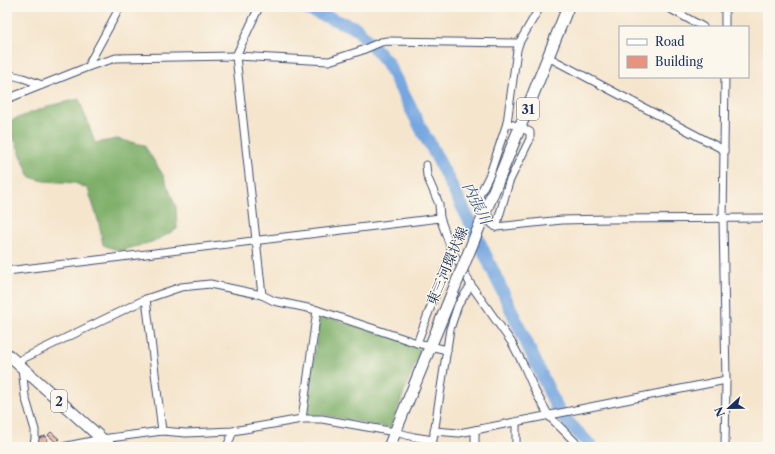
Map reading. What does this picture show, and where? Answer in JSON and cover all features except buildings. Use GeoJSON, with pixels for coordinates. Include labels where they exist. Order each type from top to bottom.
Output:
{"type":"FeatureCollection","features":[{"type":"Feature","properties":{"kind":"main road","name":"東三河環状線"},"geometry":{"type":"LineString","coordinates":[[389,447],[568,7]]}},
{"type":"Feature","properties":{"kind":"main road","name":"2"},"geometry":{"type":"LineString","coordinates":[[7,354],[111,447]]}},
{"type":"Feature","properties":{"kind":"street"},"geometry":{"type":"LineString","coordinates":[[90,66],[90,62],[120,7]]}},
{"type":"Feature","properties":{"kind":"street"},"geometry":{"type":"LineString","coordinates":[[259,7],[236,56],[262,295]]}},
{"type":"Feature","properties":{"kind":"street"},"geometry":{"type":"LineString","coordinates":[[540,7],[519,43],[507,123],[490,174],[479,196],[492,224],[496,227],[562,220],[768,218]]}},
{"type":"Feature","properties":{"kind":"street"},"geometry":{"type":"LineString","coordinates":[[667,7],[700,26]]}},
{"type":"Feature","properties":{"kind":"street"},"geometry":{"type":"LineString","coordinates":[[725,7],[725,26]]}},
{"type":"Feature","properties":{"kind":"street"},"geometry":{"type":"LineString","coordinates":[[7,99],[90,66],[116,58],[236,56],[329,61],[387,41],[519,43]]}},
{"type":"Feature","properties":{"kind":"street"},"geometry":{"type":"LineString","coordinates":[[548,57],[724,150]]}},
{"type":"Feature","properties":{"kind":"street"},"geometry":{"type":"LineString","coordinates":[[7,74],[42,85]]}},
{"type":"Feature","properties":{"kind":"street"},"geometry":{"type":"LineString","coordinates":[[725,78],[723,219],[726,380],[725,447]]}},
{"type":"Feature","properties":{"kind":"street"},"geometry":{"type":"LineString","coordinates":[[496,227],[509,182],[530,139],[530,132],[507,123]]}},
{"type":"Feature","properties":{"kind":"street"},"geometry":{"type":"LineString","coordinates":[[426,165],[427,176],[439,204],[440,218],[452,251],[471,285],[512,343],[549,416],[580,447]]}},
{"type":"Feature","properties":{"kind":"street"},"geometry":{"type":"LineString","coordinates":[[7,271],[440,218]]}},
{"type":"Feature","properties":{"kind":"street"},"geometry":{"type":"LineString","coordinates":[[417,343],[452,251]]}},
{"type":"Feature","properties":{"kind":"street"},"geometry":{"type":"LineString","coordinates":[[33,447],[36,439],[35,430],[25,396],[19,365],[146,299],[181,287],[210,284],[262,295],[274,301],[317,310],[430,347],[447,350]]}},
{"type":"Feature","properties":{"kind":"street"},"geometry":{"type":"LineString","coordinates":[[62,447],[102,439],[162,431],[186,433],[233,431],[302,420],[322,419],[395,432],[432,444],[450,329],[458,306],[471,285]]}},
{"type":"Feature","properties":{"kind":"street"},"geometry":{"type":"LineString","coordinates":[[146,299],[162,431]]}},
{"type":"Feature","properties":{"kind":"street"},"geometry":{"type":"LineString","coordinates":[[302,420],[305,389],[317,310]]}},
{"type":"Feature","properties":{"kind":"street"},"geometry":{"type":"LineString","coordinates":[[434,431],[459,433],[516,423],[726,380]]}},
{"type":"Feature","properties":{"kind":"street"},"geometry":{"type":"LineString","coordinates":[[516,423],[516,447]]}},
{"type":"Feature","properties":{"kind":"street"},"geometry":{"type":"LineString","coordinates":[[474,430],[475,447]]}},
{"type":"Feature","properties":{"kind":"street"},"geometry":{"type":"LineString","coordinates":[[227,447],[233,431]]}},
{"type":"Feature","properties":{"kind":"green space"},"geometry":{"type":"Polygon","coordinates":[[[79,99],[95,143],[117,139],[144,145],[163,175],[176,207],[177,229],[155,241],[120,251],[103,245],[99,223],[88,189],[75,183],[44,181],[30,177],[7,122],[49,106],[79,99]]]}},
{"type":"Feature","properties":{"kind":"green space"},"geometry":{"type":"Polygon","coordinates":[[[320,315],[418,345],[420,352],[390,428],[324,415],[306,415],[320,315]]]}},
{"type":"Feature","properties":{"kind":"waterway","name":"内張川"},"geometry":{"type":"LineString","coordinates":[[301,7],[356,28],[387,62],[471,224],[557,408],[565,419],[592,447]]}}]}
